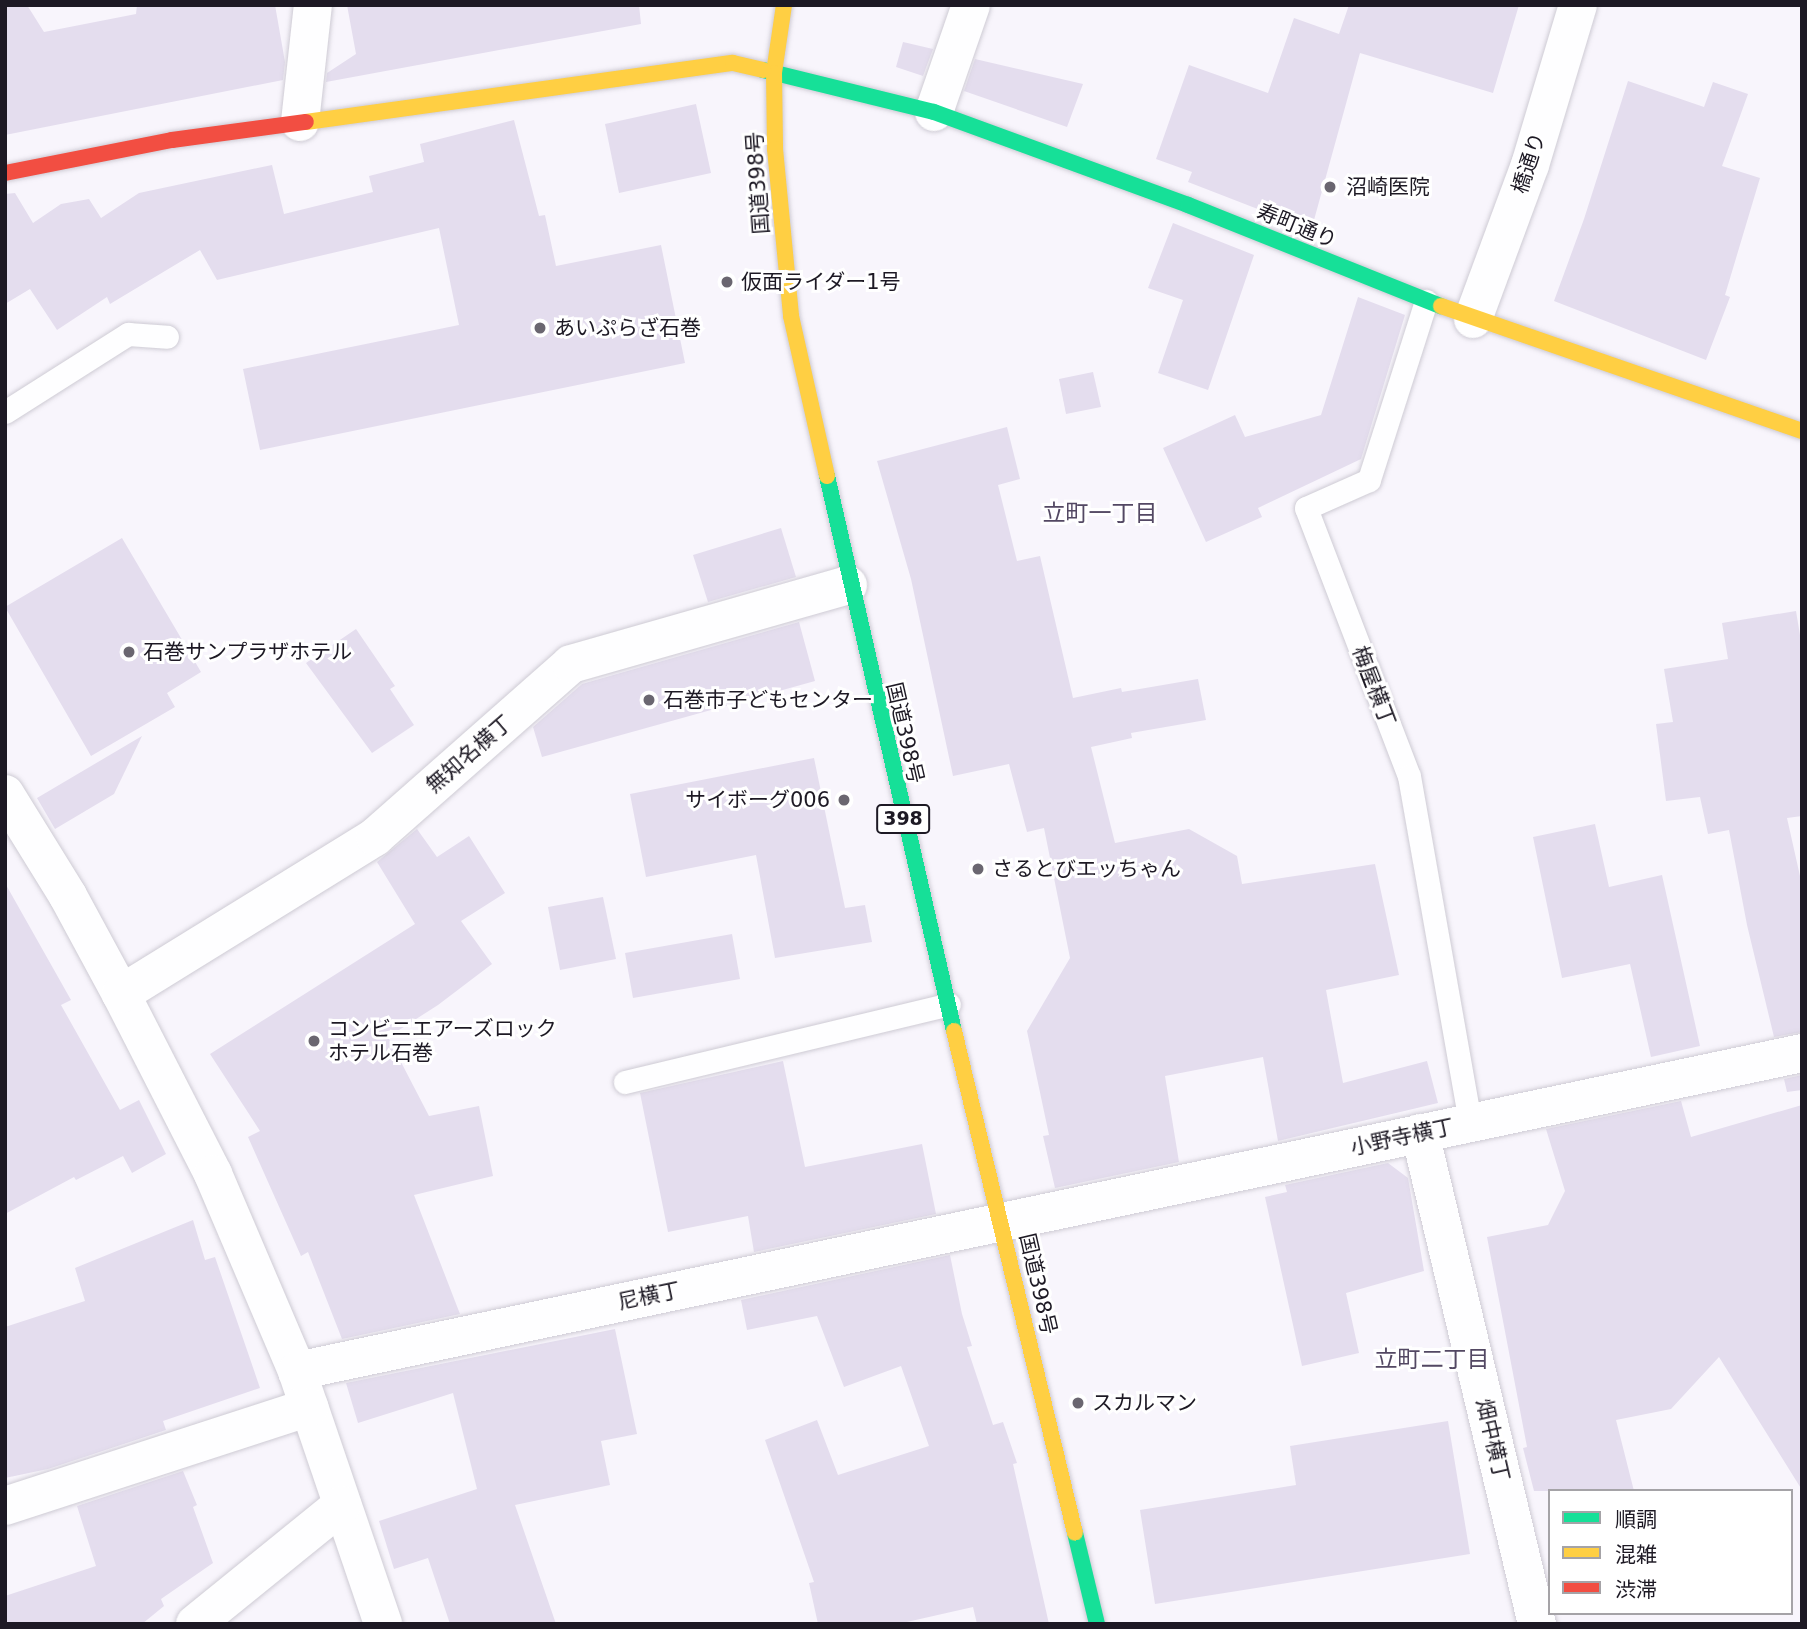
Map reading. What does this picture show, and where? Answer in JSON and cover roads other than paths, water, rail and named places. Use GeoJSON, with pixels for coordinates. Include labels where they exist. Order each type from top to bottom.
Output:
{"type":"FeatureCollection","features":[{"type":"Feature","properties":{"kind":"main road","name":"国道398号"},"geometry":{"type":"LineString","coordinates":[[784,5],[774,73],[775,149],[791,316],[848,585],[1097,1624]]}},
{"type":"Feature","properties":{"kind":"main road","name":"寿町通り"},"geometry":{"type":"LineString","coordinates":[[5,173],[172,140],[733,63],[934,112],[1188,205],[1473,319],[1802,431]]}},
{"type":"Feature","properties":{"kind":"street"},"geometry":{"type":"LineString","coordinates":[[300,122],[313,5]]}},
{"type":"Feature","properties":{"kind":"street"},"geometry":{"type":"LineString","coordinates":[[934,112],[971,5]]}},
{"type":"Feature","properties":{"kind":"street","name":"橋通り"},"geometry":{"type":"LineString","coordinates":[[1473,319],[1530,165],[1578,5]]}},
{"type":"Feature","properties":{"kind":"street","name":"無知名横丁"},"geometry":{"type":"LineString","coordinates":[[121,993],[375,837],[571,664],[848,585]]}},
{"type":"Feature","properties":{"kind":"street"},"geometry":{"type":"LineString","coordinates":[[5,794],[68,897],[121,993],[213,1174],[297,1371],[383,1624]]}},
{"type":"Feature","properties":{"kind":"street","name":"小野寺横丁"},"geometry":{"type":"LineString","coordinates":[[1001,1221],[1802,1053]]}},
{"type":"Feature","properties":{"kind":"street","name":"畑中横丁"},"geometry":{"type":"LineString","coordinates":[[1420,1133],[1536,1624]]}},
{"type":"Feature","properties":{"kind":"street","name":"尼横丁"},"geometry":{"type":"LineString","coordinates":[[297,1371],[1001,1221]]}},
{"type":"Feature","properties":{"kind":"street"},"geometry":{"type":"LineString","coordinates":[[5,1506],[309,1407]]}},
{"type":"Feature","properties":{"kind":"street"},"geometry":{"type":"LineString","coordinates":[[195,1624],[342,1506]]}},
{"type":"Feature","properties":{"kind":"lane","name":"梅屋横丁"},"geometry":{"type":"LineString","coordinates":[[1426,301],[1369,480],[1306,509],[1409,776],[1469,1122]]}},
{"type":"Feature","properties":{"kind":"lane"},"geometry":{"type":"LineString","coordinates":[[5,412],[128,334],[167,337]]}},
{"type":"Feature","properties":{"kind":"lane"},"geometry":{"type":"LineString","coordinates":[[625,1082],[949,1003]]}},
{"type":"Feature","properties":{"kind":"place","name":"沼崎医院"},"geometry":{"type":"Point","coordinates":[1330,187]}},
{"type":"Feature","properties":{"kind":"place","name":"仮面ライダー1号"},"geometry":{"type":"Point","coordinates":[727,282]}},
{"type":"Feature","properties":{"kind":"place","name":"あいぷらざ石巻"},"geometry":{"type":"Point","coordinates":[540,328]}},
{"type":"Feature","properties":{"kind":"place","name":"石巻サンプラザホテル"},"geometry":{"type":"Point","coordinates":[129,652]}},
{"type":"Feature","properties":{"kind":"place","name":"石巻市子どもセンター"},"geometry":{"type":"Point","coordinates":[649,700]}},
{"type":"Feature","properties":{"kind":"place","name":"サイボーグ006"},"geometry":{"type":"Point","coordinates":[844,800]}},
{"type":"Feature","properties":{"kind":"place","name":"さるとびエッちゃん"},"geometry":{"type":"Point","coordinates":[978,869]}},
{"type":"Feature","properties":{"kind":"place","name":"コンビニエアーズロック ホテル石巻"},"geometry":{"type":"Point","coordinates":[314,1041]}},
{"type":"Feature","properties":{"kind":"place","name":"スカルマン"},"geometry":{"type":"Point","coordinates":[1078,1403]}},
{"type":"Feature","properties":{"kind":"district","name":"立町一丁目"},"geometry":{"type":"Point","coordinates":[1100,513]}},
{"type":"Feature","properties":{"kind":"district","name":"立町二丁目"},"geometry":{"type":"Point","coordinates":[1432,1359]}}]}
